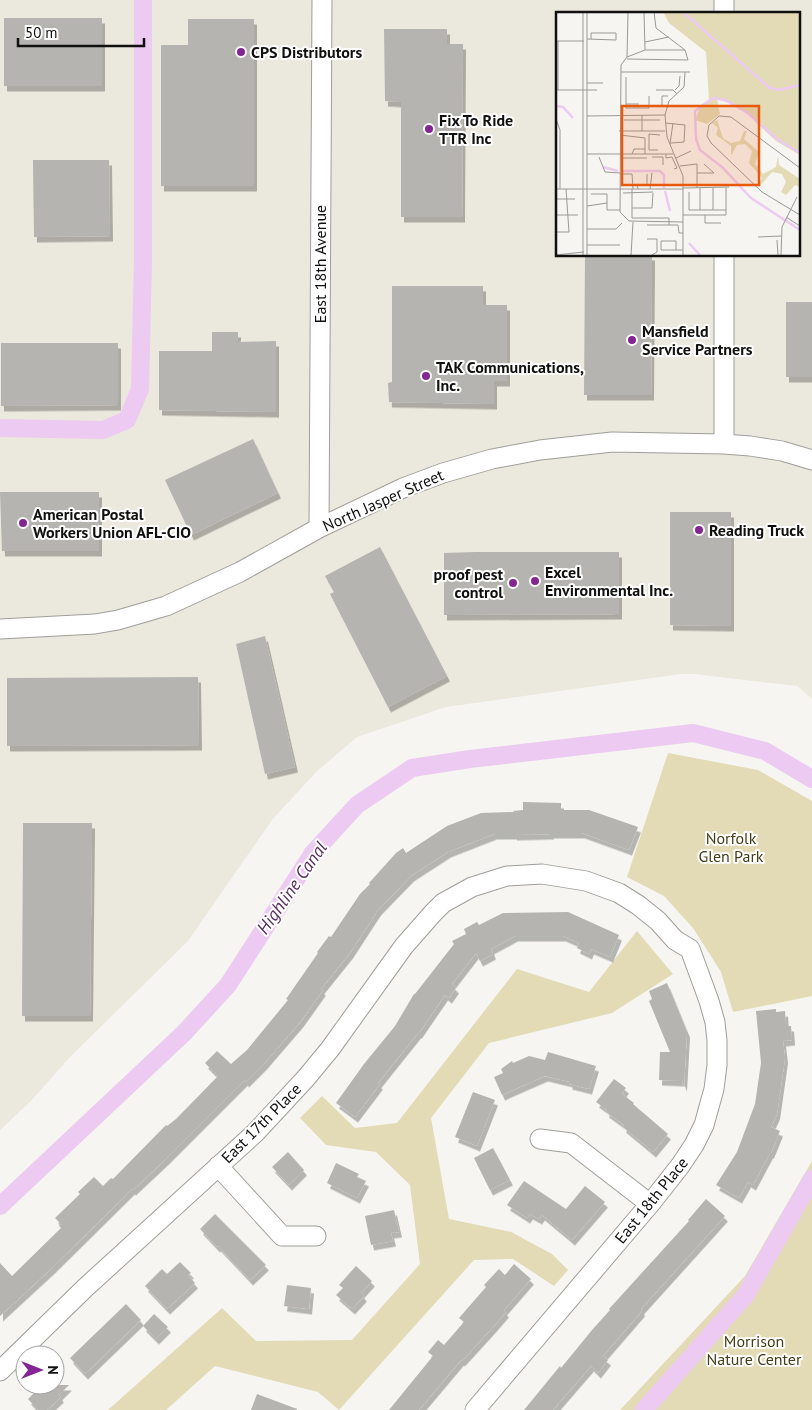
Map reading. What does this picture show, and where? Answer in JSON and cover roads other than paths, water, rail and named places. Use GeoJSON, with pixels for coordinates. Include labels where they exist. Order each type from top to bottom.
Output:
{"type":"FeatureCollection","features":[{"type":"Feature","properties":{"kind":"street","name":"East 18th Avenue"},"geometry":{"type":"LineString","coordinates":[[319,528],[322,0]]}},
{"type":"Feature","properties":{"kind":"street"},"geometry":{"type":"LineString","coordinates":[[724,256],[724,444]]}},
{"type":"Feature","properties":{"kind":"street","name":"North Jasper Street"},"geometry":{"type":"LineString","coordinates":[[0,629],[96,624],[158,609],[240,572],[319,528],[403,488],[443,473],[492,459],[573,445],[612,442],[750,446],[782,451],[812,460]]}},
{"type":"Feature","properties":{"kind":"street","name":"East 17th Place"},"geometry":{"type":"LineString","coordinates":[[0,1371],[85,1288],[254,1133],[306,1078],[330,1049],[404,946],[443,903],[472,887],[510,876],[542,874],[573,878],[619,893],[658,921],[675,940],[690,948]]}},
{"type":"Feature","properties":{"kind":"street","name":"East 18th Place"},"geometry":{"type":"LineString","coordinates":[[475,1410],[650,1204],[680,1166],[704,1125],[714,1089],[717,1049],[715,1022],[690,948]]}},
{"type":"Feature","properties":{"kind":"street"},"geometry":{"type":"LineString","coordinates":[[540,1139],[571,1143],[650,1204]]}},
{"type":"Feature","properties":{"kind":"street"},"geometry":{"type":"LineString","coordinates":[[218,1166],[282,1236],[316,1236]]}},
{"type":"Feature","properties":{"kind":"waterway"},"geometry":{"type":"LineString","coordinates":[[0,428],[103,430],[127,420],[140,389],[143,260],[143,0]]}},
{"type":"Feature","properties":{"kind":"waterway","name":"Highline Canal"},"geometry":{"type":"LineString","coordinates":[[0,1206],[184,1033],[228,985],[313,853],[357,805],[412,768],[470,759],[693,733],[765,751],[812,779]]}},
{"type":"Feature","properties":{"kind":"waterway","name":"Highline Canal"},"geometry":{"type":"LineString","coordinates":[[644,1410],[745,1296],[812,1179]]}},
{"type":"Feature","properties":{"kind":"place","name":"CPS Distributors"},"geometry":{"type":"Point","coordinates":[241,52]}},
{"type":"Feature","properties":{"kind":"place","name":"Fix To Ride TTR Inc"},"geometry":{"type":"Point","coordinates":[429,129]}},
{"type":"Feature","properties":{"kind":"place","name":"Mansfield Service Partners"},"geometry":{"type":"Point","coordinates":[632,340]}},
{"type":"Feature","properties":{"kind":"place","name":"TAK Communications, Inc."},"geometry":{"type":"Point","coordinates":[426,376]}},
{"type":"Feature","properties":{"kind":"place","name":"American Postal Workers Union AFL-CIO"},"geometry":{"type":"Point","coordinates":[23,523]}},
{"type":"Feature","properties":{"kind":"place","name":"Reading Truck"},"geometry":{"type":"Point","coordinates":[699,530]}},
{"type":"Feature","properties":{"kind":"place","name":"Excel Environmental Inc."},"geometry":{"type":"Point","coordinates":[535,581]}},
{"type":"Feature","properties":{"kind":"place","name":"proof pest control"},"geometry":{"type":"Point","coordinates":[513,583]}},
{"type":"Feature","properties":{"kind":"park label","name":"Norfolk Glen Park"},"geometry":{"type":"Point","coordinates":[731,847]}},
{"type":"Feature","properties":{"kind":"park label","name":"Morrison Nature Center"},"geometry":{"type":"Point","coordinates":[754,1350]}}]}
